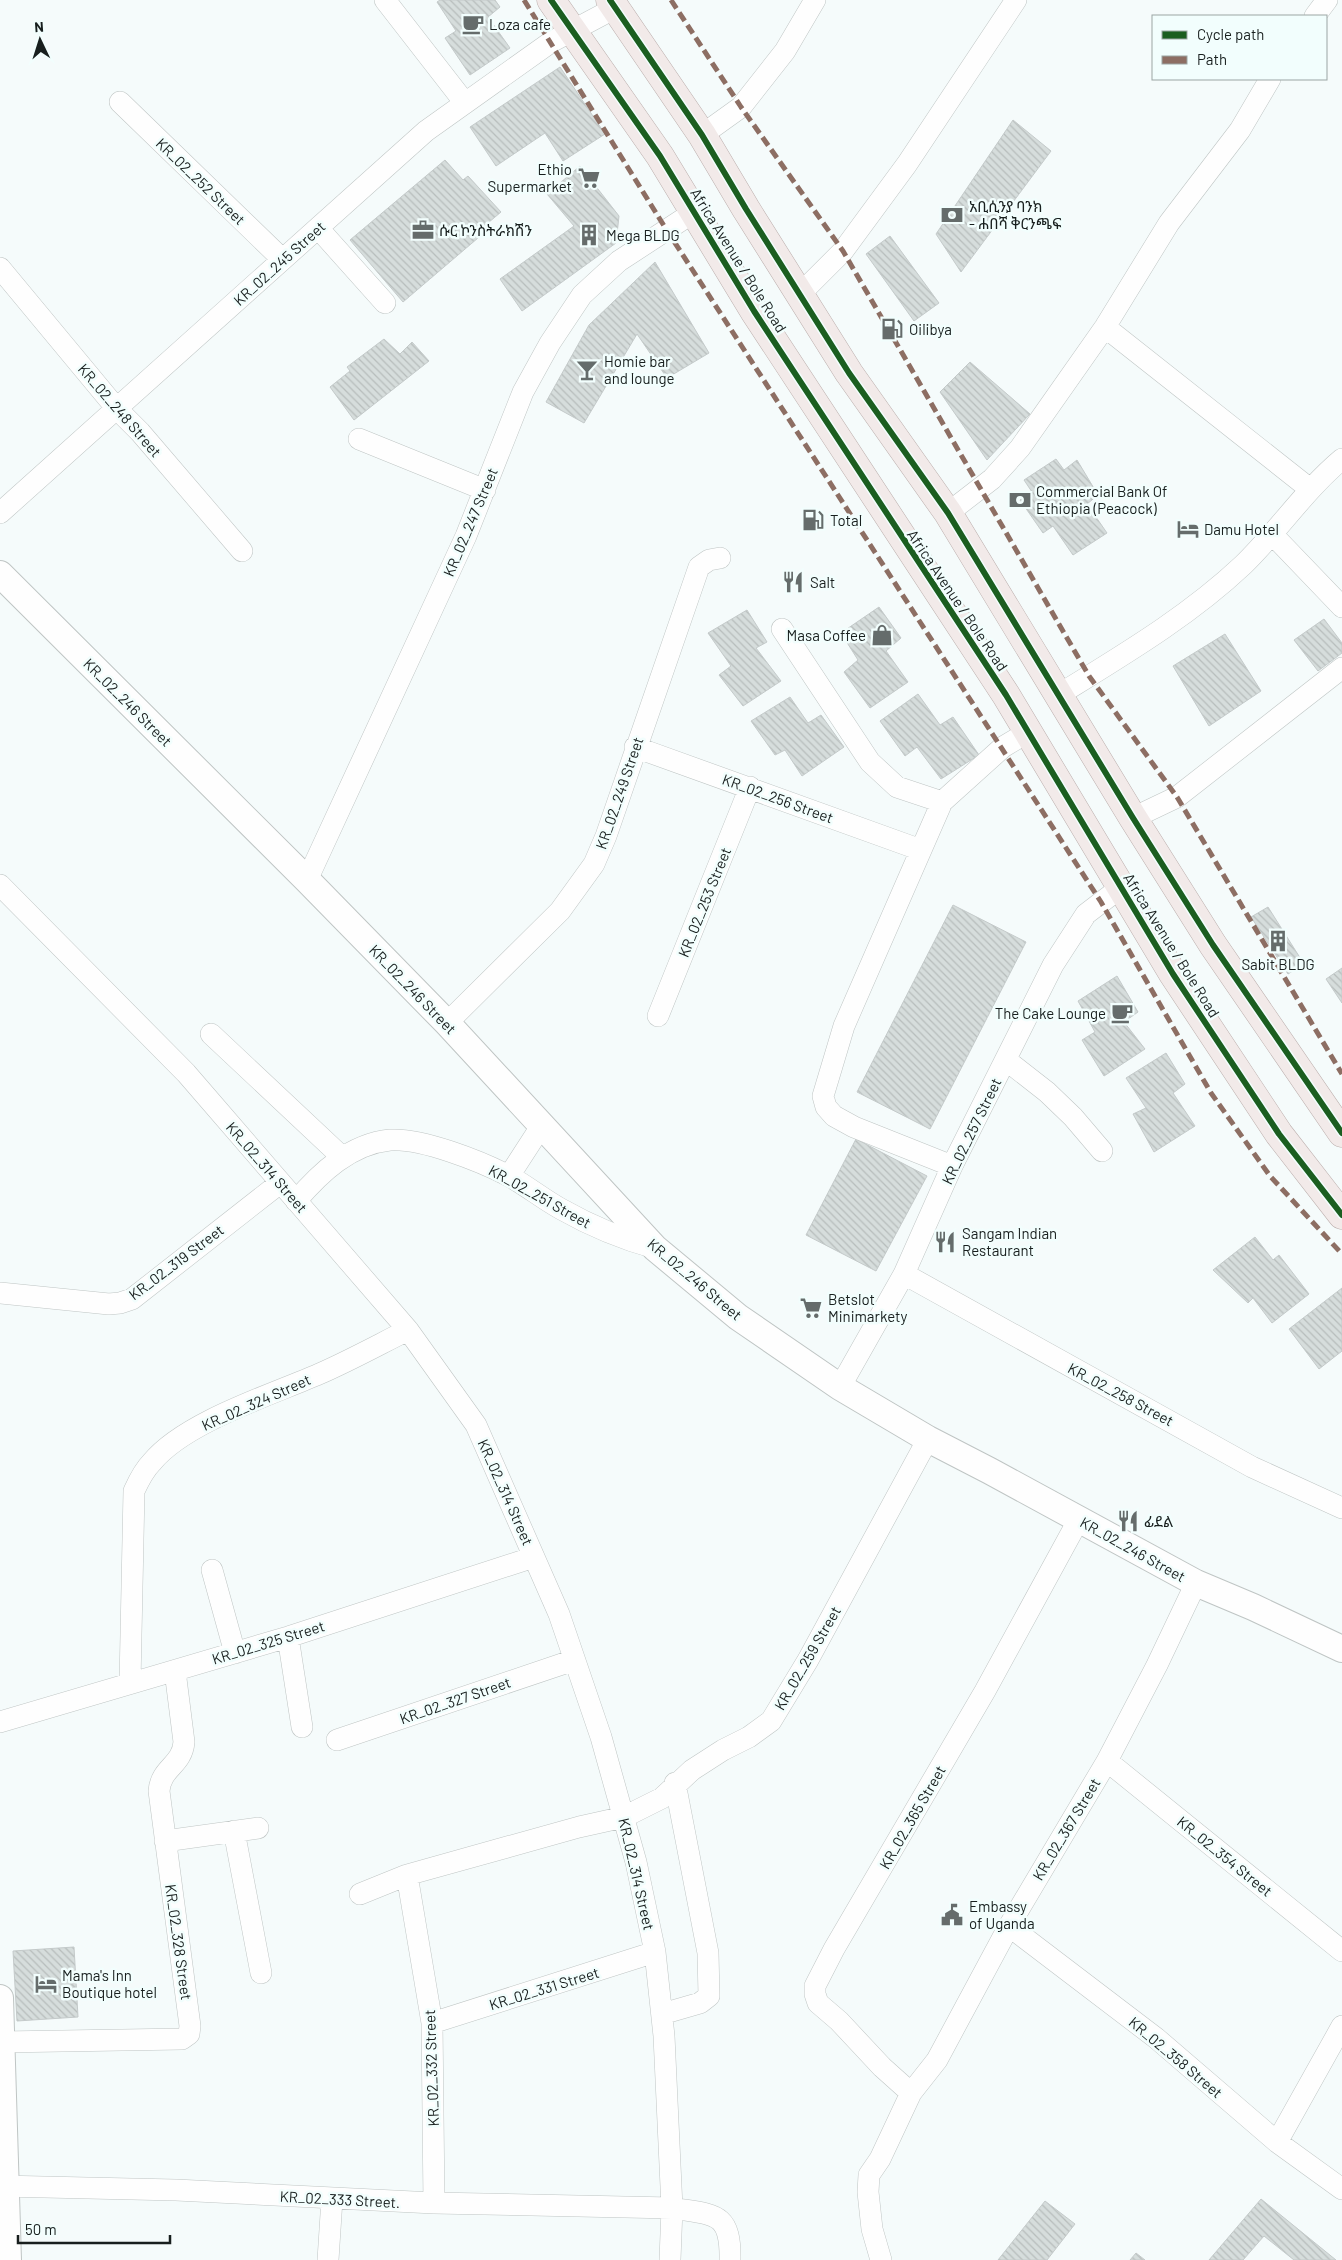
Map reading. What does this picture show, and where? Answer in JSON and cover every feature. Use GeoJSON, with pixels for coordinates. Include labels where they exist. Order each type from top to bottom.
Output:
{"type":"FeatureCollection","features":[{"type":"Feature","properties":{"kind":"main road","name":"Africa Avenue / Bole Road"},"geometry":{"type":"LineString","coordinates":[[552,0],[660,156],[780,351],[1028,732],[1173,974],[1280,1134],[1342,1215]]}},
{"type":"Feature","properties":{"kind":"main road"},"geometry":{"type":"LineString","coordinates":[[613,4],[702,134],[746,209],[850,373],[948,513],[1213,945],[1342,1133]]}},
{"type":"Feature","properties":{"kind":"street"},"geometry":{"type":"LineString","coordinates":[[385,0],[465,103]]}},
{"type":"Feature","properties":{"kind":"street"},"geometry":{"type":"LineString","coordinates":[[702,134],[741,108],[785,50],[815,0]]}},
{"type":"Feature","properties":{"kind":"street"},"geometry":{"type":"LineString","coordinates":[[800,294],[843,251],[907,164],[1016,0]]}},
{"type":"Feature","properties":{"kind":"street"},"geometry":{"type":"LineString","coordinates":[[1316,15],[1327,0]]}},
{"type":"Feature","properties":{"kind":"street","name":"KR_02_245 Street"},"geometry":{"type":"LineString","coordinates":[[0,513],[426,131],[551,42],[574,32],[613,4]]}},
{"type":"Feature","properties":{"kind":"street"},"geometry":{"type":"LineString","coordinates":[[948,513],[992,479],[1020,448],[1105,328],[1169,223],[1240,130],[1269,80]]}},
{"type":"Feature","properties":{"kind":"street","name":"KR_02_252 Street"},"geometry":{"type":"LineString","coordinates":[[120,102],[282,259]]}},
{"type":"Feature","properties":{"kind":"street","name":"KR_02_247 Street"},"geometry":{"type":"LineString","coordinates":[[307,880],[466,536],[523,392],[550,343],[582,295],[619,261],[694,212]]}},
{"type":"Feature","properties":{"kind":"street"},"geometry":{"type":"LineString","coordinates":[[318,228],[385,303]]}},
{"type":"Feature","properties":{"kind":"street","name":"KR_02_248 Street"},"geometry":{"type":"LineString","coordinates":[[0,268],[117,409],[140,432],[242,551]]}},
{"type":"Feature","properties":{"kind":"street"},"geometry":{"type":"LineString","coordinates":[[1105,328],[1310,489]]}},
{"type":"Feature","properties":{"kind":"street"},"geometry":{"type":"LineString","coordinates":[[359,439],[485,490]]}},
{"type":"Feature","properties":{"kind":"street"},"geometry":{"type":"LineString","coordinates":[[1060,694],[1112,662],[1198,602],[1244,564],[1310,489],[1342,459]]}},
{"type":"Feature","properties":{"kind":"street"},"geometry":{"type":"LineString","coordinates":[[1272,534],[1342,607]]}},
{"type":"Feature","properties":{"kind":"street","name":"KR_02_249 Street"},"geometry":{"type":"LineString","coordinates":[[446,1023],[560,911],[594,864],[606,836],[635,747],[700,568],[709,560],[720,558]]}},
{"type":"Feature","properties":{"kind":"street","name":"KR_02_246 Street"},"geometry":{"type":"LineString","coordinates":[[0,574],[307,880],[446,1023],[542,1125],[565,1153],[656,1248],[738,1317],[840,1387],[928,1439],[1196,1584],[1253,1607],[1342,1649]]}},
{"type":"Feature","properties":{"kind":"street"},"geometry":{"type":"LineString","coordinates":[[782,629],[870,762],[897,787],[942,802]]}},
{"type":"Feature","properties":{"kind":"street"},"geometry":{"type":"LineString","coordinates":[[1134,818],[1177,796],[1342,668]]}},
{"type":"Feature","properties":{"kind":"street"},"geometry":{"type":"LineString","coordinates":[[952,1166],[854,1127],[834,1116],[826,1107],[823,1096],[844,1026],[942,802],[1003,747],[1028,732]]}},
{"type":"Feature","properties":{"kind":"street","name":"KR_02_256 Street"},"geometry":{"type":"LineString","coordinates":[[635,747],[921,850]]}},
{"type":"Feature","properties":{"kind":"street","name":"KR_02_253 Street"},"geometry":{"type":"LineString","coordinates":[[658,1016],[750,787]]}},
{"type":"Feature","properties":{"kind":"street","name":"KR_02_314 Street"},"geometry":{"type":"LineString","coordinates":[[0,885],[186,1073],[408,1330],[476,1425],[558,1614],[601,1737],[636,1862],[655,1952],[662,2014],[672,2208],[670,2260]]}},
{"type":"Feature","properties":{"kind":"street","name":"KR_02_257 Street"},"geometry":{"type":"LineString","coordinates":[[840,1387],[904,1274],[952,1166],[1052,965],[1086,914],[1120,888]]}},
{"type":"Feature","properties":{"kind":"street"},"geometry":{"type":"LineString","coordinates":[[211,1034],[342,1157]]}},
{"type":"Feature","properties":{"kind":"street"},"geometry":{"type":"LineString","coordinates":[[1006,1060],[1047,1092],[1073,1117],[1102,1151]]}},
{"type":"Feature","properties":{"kind":"street"},"geometry":{"type":"LineString","coordinates":[[509,1176],[542,1125]]}},
{"type":"Feature","properties":{"kind":"street","name":"KR_02_251 Street"},"geometry":{"type":"LineString","coordinates":[[296,1201],[314,1181],[342,1157],[389,1140],[408,1141],[437,1148],[509,1176],[560,1208],[599,1228],[626,1240],[656,1248]]}},
{"type":"Feature","properties":{"kind":"street","name":"KR_02_319 Street"},"geometry":{"type":"LineString","coordinates":[[0,1293],[109,1304],[132,1299],[280,1183]]}},
{"type":"Feature","properties":{"kind":"street","name":"KR_02_258 Street"},"geometry":{"type":"LineString","coordinates":[[904,1274],[1252,1467],[1342,1508]]}},
{"type":"Feature","properties":{"kind":"street","name":"KR_02_324 Street"},"geometry":{"type":"LineString","coordinates":[[130,1683],[134,1491],[152,1461],[166,1448],[223,1414],[324,1372],[408,1330]]}},
{"type":"Feature","properties":{"kind":"street","name":"KR_02_259 Street"},"geometry":{"type":"LineString","coordinates":[[624,1817],[662,1798],[692,1770],[723,1750],[749,1737],[771,1721],[808,1660],[928,1439]]}},
{"type":"Feature","properties":{"kind":"street","name":"KR_02_365 Street"},"geometry":{"type":"LineString","coordinates":[[911,2093],[882,2067],[839,2021],[818,2003],[815,1986],[834,1949],[1024,1623],[1079,1519]]}},
{"type":"Feature","properties":{"kind":"street","name":"KR_02_325 Street"},"geometry":{"type":"LineString","coordinates":[[0,1722],[288,1637],[534,1557]]}},
{"type":"Feature","properties":{"kind":"street"},"geometry":{"type":"LineString","coordinates":[[212,1570],[235,1653]]}},
{"type":"Feature","properties":{"kind":"street","name":"KR_02_367 Street"},"geometry":{"type":"LineString","coordinates":[[881,2260],[872,2229],[868,2192],[869,2175],[880,2159],[911,2093],[937,2060],[1009,1926],[1107,1761],[1157,1666],[1196,1584]]}},
{"type":"Feature","properties":{"kind":"street"},"geometry":{"type":"LineString","coordinates":[[288,1637],[302,1727]]}},
{"type":"Feature","properties":{"kind":"street","name":"KR_02_327 Street"},"geometry":{"type":"LineString","coordinates":[[337,1740],[574,1660]]}},
{"type":"Feature","properties":{"kind":"street","name":"KR_02_328 Street"},"geometry":{"type":"LineString","coordinates":[[2,2042],[182,2039],[189,2034],[190,2026],[158,1791],[164,1773],[179,1760],[183,1752],[184,1742],[175,1671]]}},
{"type":"Feature","properties":{"kind":"street","name":"KR_02_354 Street"},"geometry":{"type":"LineString","coordinates":[[1107,1761],[1342,1951]]}},
{"type":"Feature","properties":{"kind":"street"},"geometry":{"type":"LineString","coordinates":[[662,2014],[700,2003],[709,1996],[708,1953],[676,1784]]}},
{"type":"Feature","properties":{"kind":"street"},"geometry":{"type":"LineString","coordinates":[[360,1894],[407,1875],[579,1827],[624,1817]]}},
{"type":"Feature","properties":{"kind":"street"},"geometry":{"type":"LineString","coordinates":[[165,1842],[258,1828]]}},
{"type":"Feature","properties":{"kind":"street"},"geometry":{"type":"LineString","coordinates":[[234,1831],[261,1973]]}},
{"type":"Feature","properties":{"kind":"street","name":"KR_02_332 Street"},"geometry":{"type":"LineString","coordinates":[[407,1875],[432,2023],[434,2203]]}},
{"type":"Feature","properties":{"kind":"street","name":"KR_02_358 Street"},"geometry":{"type":"LineString","coordinates":[[1009,1926],[1156,2038],[1277,2142],[1342,2190]]}},
{"type":"Feature","properties":{"kind":"street","name":"KR_02_331 Street"},"geometry":{"type":"LineString","coordinates":[[432,2023],[655,1952]]}},
{"type":"Feature","properties":{"kind":"street"},"geometry":{"type":"LineString","coordinates":[[0,1998],[4,2186],[8,2260]]}},
{"type":"Feature","properties":{"kind":"street"},"geometry":{"type":"LineString","coordinates":[[1277,2142],[1342,2026]]}},
{"type":"Feature","properties":{"kind":"street","name":"KR_02_333 Street."},"geometry":{"type":"LineString","coordinates":[[4,2186],[176,2190],[434,2203],[672,2208],[711,2214],[725,2223],[730,2239],[730,2260]]}},
{"type":"Feature","properties":{"kind":"street"},"geometry":{"type":"LineString","coordinates":[[328,2260],[332,2199]]}},
{"type":"Feature","properties":{"kind":"building"},"geometry":{"type":"Polygon","coordinates":[[[440,0],[495,0],[500,7],[488,17],[510,48],[470,75],[445,38],[456,31],[437,2],[440,0]]]}},
{"type":"Feature","properties":{"kind":"building"},"geometry":{"type":"Polygon","coordinates":[[[560,67],[605,134],[563,161],[545,133],[496,166],[470,127],[560,67]]]}},
{"type":"Feature","properties":{"kind":"building"},"geometry":{"type":"Polygon","coordinates":[[[1013,120],[1051,151],[961,272],[936,234],[1013,120]]]}},
{"type":"Feature","properties":{"kind":"building","name":"ሱር ኮንስትራክሽን"},"geometry":{"type":"Polygon","coordinates":[[[445,160],[463,180],[468,176],[501,212],[482,228],[485,232],[403,302],[350,240],[445,160]]]}},
{"type":"Feature","properties":{"kind":"building","name":"Mega BLDG"},"geometry":{"type":"Polygon","coordinates":[[[580,166],[619,216],[616,243],[522,311],[500,279],[574,226],[547,194],[580,166]]]}},
{"type":"Feature","properties":{"kind":"building"},"geometry":{"type":"Polygon","coordinates":[[[890,236],[939,303],[914,321],[866,254],[890,236]]]}},
{"type":"Feature","properties":{"kind":"building"},"geometry":{"type":"Polygon","coordinates":[[[655,262],[709,353],[667,378],[637,334],[584,423],[546,402],[589,325],[655,262]]]}},
{"type":"Feature","properties":{"kind":"building"},"geometry":{"type":"Polygon","coordinates":[[[384,339],[400,354],[412,342],[429,361],[354,420],[330,387],[350,371],[347,367],[384,339]]]}},
{"type":"Feature","properties":{"kind":"building"},"geometry":{"type":"Polygon","coordinates":[[[970,362],[1030,414],[987,460],[940,392],[970,362]]]}},
{"type":"Feature","properties":{"kind":"building"},"geometry":{"type":"Polygon","coordinates":[[[1056,459],[1064,470],[1077,460],[1098,495],[1087,504],[1107,533],[1073,555],[1053,526],[1043,533],[1020,500],[1032,492],[1024,480],[1056,459]]]}},
{"type":"Feature","properties":{"kind":"building"},"geometry":{"type":"Polygon","coordinates":[[[879,607],[901,638],[886,651],[908,682],[870,708],[844,672],[858,660],[841,633],[879,607]]]}},
{"type":"Feature","properties":{"kind":"building"},"geometry":{"type":"Polygon","coordinates":[[[747,610],[767,642],[756,648],[781,681],[743,706],[719,675],[731,666],[708,633],[747,610]]]}},
{"type":"Feature","properties":{"kind":"building"},"geometry":{"type":"Polygon","coordinates":[[[1324,619],[1342,643],[1342,653],[1318,671],[1294,640],[1324,619]]]}},
{"type":"Feature","properties":{"kind":"building"},"geometry":{"type":"Polygon","coordinates":[[[1225,634],[1261,691],[1209,726],[1173,666],[1225,634]]]}},
{"type":"Feature","properties":{"kind":"building"},"geometry":{"type":"Polygon","coordinates":[[[918,694],[940,725],[953,717],[979,755],[941,779],[917,747],[905,756],[880,721],[918,694]]]}},
{"type":"Feature","properties":{"kind":"building"},"geometry":{"type":"Polygon","coordinates":[[[790,697],[808,723],[821,715],[844,747],[802,776],[785,750],[775,755],[751,721],[790,697]]]}},
{"type":"Feature","properties":{"kind":"building"},"geometry":{"type":"Polygon","coordinates":[[[953,905],[1026,942],[930,1129],[857,1092],[953,905]]]}},
{"type":"Feature","properties":{"kind":"building","name":"Sabit BLDG"},"geometry":{"type":"Polygon","coordinates":[[[1268,907],[1304,964],[1288,974],[1251,917],[1268,907]]]}},
{"type":"Feature","properties":{"kind":"building"},"geometry":{"type":"Polygon","coordinates":[[[1342,968],[1342,1003],[1326,979],[1342,968]]]}},
{"type":"Feature","properties":{"kind":"building"},"geometry":{"type":"Polygon","coordinates":[[[1117,976],[1138,1012],[1124,1022],[1145,1049],[1104,1076],[1082,1040],[1095,1032],[1078,1001],[1117,976]]]}},
{"type":"Feature","properties":{"kind":"building"},"geometry":{"type":"Polygon","coordinates":[[[1166,1053],[1185,1084],[1173,1093],[1195,1126],[1154,1152],[1133,1114],[1146,1108],[1126,1078],[1166,1053]]]}},
{"type":"Feature","properties":{"kind":"building"},"geometry":{"type":"Polygon","coordinates":[[[856,1139],[927,1176],[876,1271],[806,1235],[856,1139]]]}},
{"type":"Feature","properties":{"kind":"building"},"geometry":{"type":"Polygon","coordinates":[[[1255,1237],[1273,1260],[1279,1255],[1309,1294],[1272,1323],[1253,1298],[1248,1303],[1213,1270],[1255,1237]]]}},
{"type":"Feature","properties":{"kind":"building"},"geometry":{"type":"Polygon","coordinates":[[[1342,1288],[1342,1351],[1319,1369],[1289,1329],[1342,1288]]]}},
{"type":"Feature","properties":{"kind":"building","name":"Mama's Inn Boutique hotel"},"geometry":{"type":"Polygon","coordinates":[[[74,1947],[78,2017],[17,2021],[13,1951],[74,1947]]]}},
{"type":"Feature","properties":{"kind":"building"},"geometry":{"type":"Polygon","coordinates":[[[1261,2199],[1336,2260],[1294,2260],[1264,2236],[1243,2260],[1209,2260],[1261,2199]]]}},
{"type":"Feature","properties":{"kind":"building"},"geometry":{"type":"Polygon","coordinates":[[[1045,2201],[1075,2224],[1047,2260],[998,2260],[1045,2201]]]}},
{"type":"Feature","properties":{"kind":"building"},"geometry":{"type":"Polygon","coordinates":[[[1136,2253],[1145,2260],[1130,2260],[1136,2253]]]}},
{"type":"Feature","properties":{"kind":"marked path"},"geometry":{"type":"LineString","coordinates":[[524,0],[666,229],[1101,902],[1211,1093],[1270,1176],[1342,1254]]}},
{"type":"Feature","properties":{"kind":"marked path"},"geometry":{"type":"LineString","coordinates":[[671,0],[741,107],[843,251],[1089,676],[1177,797],[1342,1074]]}},
{"type":"Feature","properties":{"kind":"cycle path"},"geometry":{"type":"LineString","coordinates":[[551,0],[660,156],[754,311],[1006,695],[1173,974],[1279,1134],[1342,1215]]}},
{"type":"Feature","properties":{"kind":"cycle path"},"geometry":{"type":"LineString","coordinates":[[610,0],[702,135],[849,373],[948,513],[1133,818],[1213,945],[1342,1133]]}},
{"type":"Feature","properties":{"kind":"place","name":"Loza cafe"},"geometry":{"type":"Point","coordinates":[473,24]}},
{"type":"Feature","properties":{"kind":"place","name":"Ethio Supermarket"},"geometry":{"type":"Point","coordinates":[589,178]}},
{"type":"Feature","properties":{"kind":"place","name":"አቢሲንያ ባንክ - ሐበሻ ቅርንጫፍ"},"geometry":{"type":"Point","coordinates":[952,215]}},
{"type":"Feature","properties":{"kind":"place","name":"ሱር ኮንስትራክሽን"},"geometry":{"type":"Point","coordinates":[423,230]}},
{"type":"Feature","properties":{"kind":"place","name":"Mega BLDG"},"geometry":{"type":"Point","coordinates":[589,235]}},
{"type":"Feature","properties":{"kind":"place","name":"Oilibya"},"geometry":{"type":"Point","coordinates":[892,329]}},
{"type":"Feature","properties":{"kind":"place","name":"Homie bar and lounge"},"geometry":{"type":"Point","coordinates":[587,370]}},
{"type":"Feature","properties":{"kind":"place","name":"Commercial Bank Of Ethiopia (Peacock)"},"geometry":{"type":"Point","coordinates":[1020,500]}},
{"type":"Feature","properties":{"kind":"place","name":"Total"},"geometry":{"type":"Point","coordinates":[813,520]}},
{"type":"Feature","properties":{"kind":"place","name":"Damu Hotel"},"geometry":{"type":"Point","coordinates":[1188,529]}},
{"type":"Feature","properties":{"kind":"place","name":"Salt"},"geometry":{"type":"Point","coordinates":[793,582]}},
{"type":"Feature","properties":{"kind":"place","name":"Masa Coffee"},"geometry":{"type":"Point","coordinates":[882,635]}},
{"type":"Feature","properties":{"kind":"place","name":"Sabit BLDG"},"geometry":{"type":"Point","coordinates":[1278,941]}},
{"type":"Feature","properties":{"kind":"place","name":"The Cake Lounge"},"geometry":{"type":"Point","coordinates":[1122,1013]}},
{"type":"Feature","properties":{"kind":"place","name":"Sangam Indian Restaurant"},"geometry":{"type":"Point","coordinates":[945,1242]}},
{"type":"Feature","properties":{"kind":"place","name":"Betslot Minimarkety"},"geometry":{"type":"Point","coordinates":[811,1308]}},
{"type":"Feature","properties":{"kind":"place","name":"ፊደል"},"geometry":{"type":"Point","coordinates":[1128,1521]}},
{"type":"Feature","properties":{"kind":"place","name":"Embassy of Uganda"},"geometry":{"type":"Point","coordinates":[952,1915]}},
{"type":"Feature","properties":{"kind":"place","name":"Mama's Inn Boutique hotel"},"geometry":{"type":"Point","coordinates":[46,1984]}}]}
